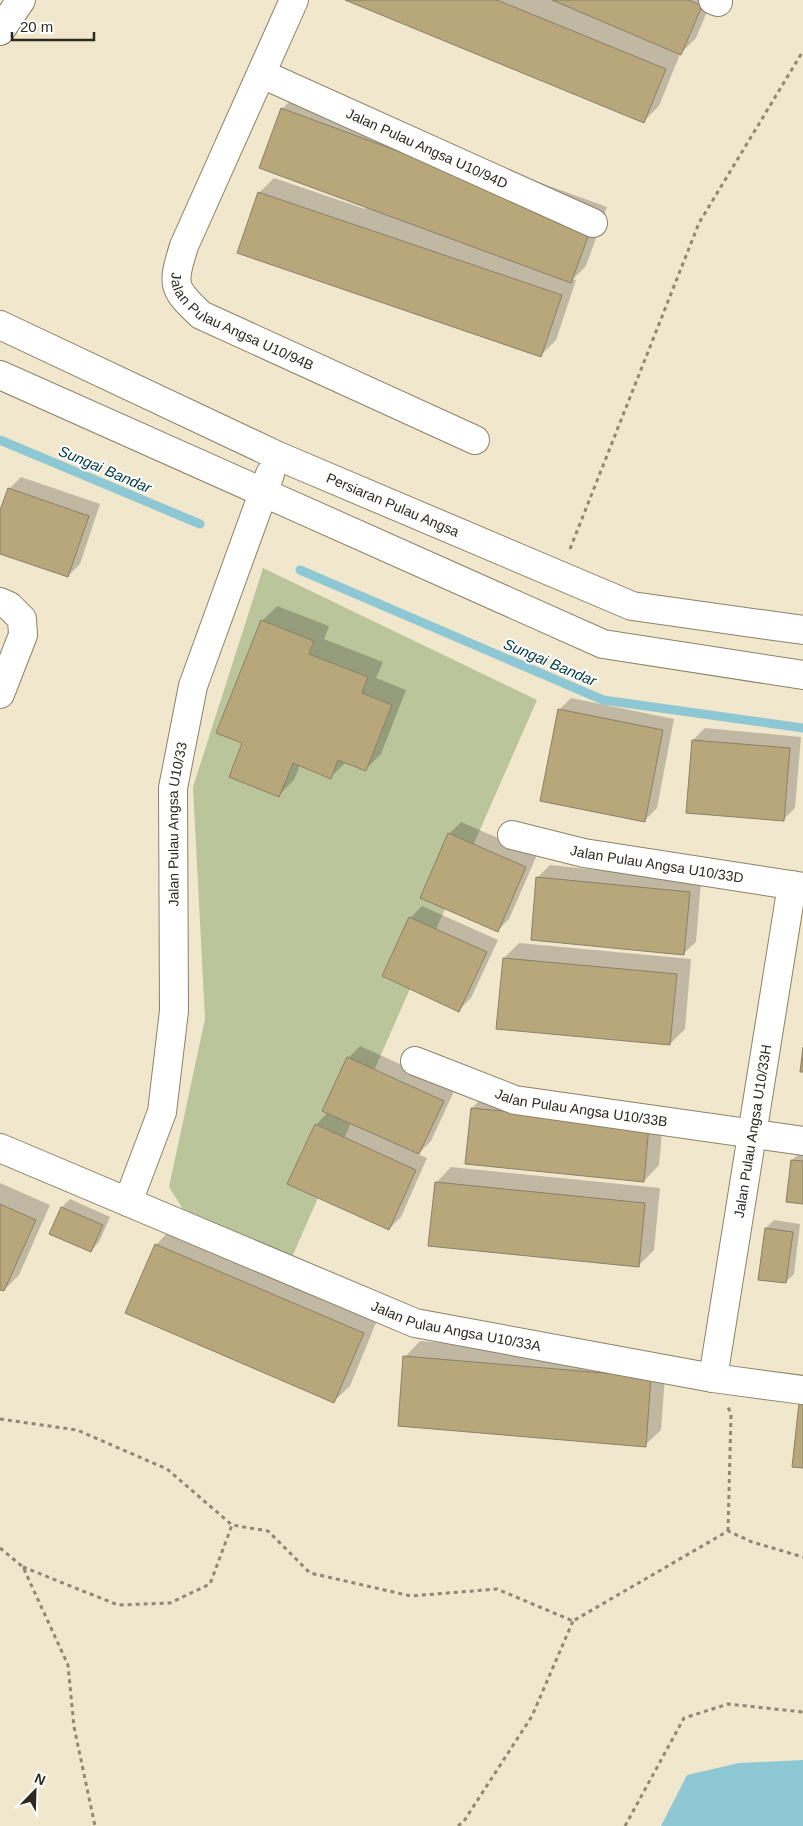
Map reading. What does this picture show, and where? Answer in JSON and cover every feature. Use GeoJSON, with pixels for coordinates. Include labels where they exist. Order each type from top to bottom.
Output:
{"type":"FeatureCollection","features":[{"type":"Feature","properties":{"kind":"street"},"geometry":{"type":"LineString","coordinates":[[0,31],[21,0]]}},
{"type":"Feature","properties":{"kind":"street","name":"Jalan Pulau Angsa U10/94B"},"geometry":{"type":"LineString","coordinates":[[294,0],[184,246],[176,273],[180,295],[201,315],[475,440]]}},
{"type":"Feature","properties":{"kind":"street","name":"Jalan Pulau Angsa U10/94D"},"geometry":{"type":"LineString","coordinates":[[262,74],[593,223]]}},
{"type":"Feature","properties":{"kind":"street","name":"Persiaran Pulau Angsa"},"geometry":{"type":"LineString","coordinates":[[0,324],[278,456],[632,606],[803,630]]}},
{"type":"Feature","properties":{"kind":"street"},"geometry":{"type":"LineString","coordinates":[[0,375],[262,490],[603,644],[803,675]]}},
{"type":"Feature","properties":{"kind":"street","name":"Jalan Pulau Angsa U10/33"},"geometry":{"type":"LineString","coordinates":[[128,1202],[162,1112],[174,1010],[172,788],[193,686],[262,490],[278,456]]}},
{"type":"Feature","properties":{"kind":"street"},"geometry":{"type":"LineString","coordinates":[[0,602],[9,606],[22,619],[23,635],[0,694]]}},
{"type":"Feature","properties":{"kind":"street","name":"Jalan Pulau Angsa U10/33D"},"geometry":{"type":"LineString","coordinates":[[512,835],[584,853],[797,886]]}},
{"type":"Feature","properties":{"kind":"street","name":"Jalan Pulau Angsa U10/33H"},"geometry":{"type":"LineString","coordinates":[[713,1378],[752,1133],[797,886]]}},
{"type":"Feature","properties":{"kind":"street","name":"Jalan Pulau Angsa U10/33B"},"geometry":{"type":"LineString","coordinates":[[414,1061],[515,1100],[803,1141]]}},
{"type":"Feature","properties":{"kind":"street","name":"Jalan Pulau Angsa U10/33A"},"geometry":{"type":"LineString","coordinates":[[0,1148],[415,1323],[713,1378],[803,1390]]}},
{"type":"Feature","properties":{"kind":"path"},"geometry":{"type":"LineString","coordinates":[[559,576],[699,223],[803,51]]}},
{"type":"Feature","properties":{"kind":"path"},"geometry":{"type":"LineString","coordinates":[[713,1378],[731,1414],[728,1531]]}},
{"type":"Feature","properties":{"kind":"path"},"geometry":{"type":"LineString","coordinates":[[0,1420],[77,1430],[167,1469],[232,1525],[268,1531],[310,1573],[411,1596],[498,1589],[573,1621]]}},
{"type":"Feature","properties":{"kind":"path"},"geometry":{"type":"LineString","coordinates":[[0,1548],[23,1567],[118,1605],[170,1603],[210,1584],[232,1525]]}},
{"type":"Feature","properties":{"kind":"path"},"geometry":{"type":"LineString","coordinates":[[728,1531],[752,1542],[803,1557]]}},
{"type":"Feature","properties":{"kind":"path"},"geometry":{"type":"LineString","coordinates":[[458,1826],[464,1822],[532,1716],[573,1621],[728,1531]]}},
{"type":"Feature","properties":{"kind":"path"},"geometry":{"type":"LineString","coordinates":[[23,1567],[68,1664],[74,1727],[96,1826]]}},
{"type":"Feature","properties":{"kind":"path"},"geometry":{"type":"LineString","coordinates":[[625,1826],[684,1718],[728,1704],[803,1712]]}},
{"type":"Feature","properties":{"kind":"green space"},"geometry":{"type":"Polygon","coordinates":[[[263,568],[537,700],[292,1257],[183,1209],[169,1187],[205,1019],[193,787],[263,568]]]}},
{"type":"Feature","properties":{"kind":"water"},"geometry":{"type":"Polygon","coordinates":[[[803,1760],[803,1826],[661,1826],[687,1775],[739,1763],[803,1760]]]}},
{"type":"Feature","properties":{"kind":"building"},"geometry":{"type":"Polygon","coordinates":[[[345,0],[497,0],[666,69],[644,123],[345,0]]]}},
{"type":"Feature","properties":{"kind":"building"},"geometry":{"type":"Polygon","coordinates":[[[552,0],[689,0],[702,6],[681,55],[552,0]]]}},
{"type":"Feature","properties":{"kind":"building"},"geometry":{"type":"Polygon","coordinates":[[[281,108],[593,223],[571,283],[259,168],[281,108]]]}},
{"type":"Feature","properties":{"kind":"building"},"geometry":{"type":"Polygon","coordinates":[[[258,192],[562,295],[541,357],[237,253],[258,192]]]}},
{"type":"Feature","properties":{"kind":"building"},"geometry":{"type":"Polygon","coordinates":[[[8,488],[89,516],[68,577],[0,554],[0,510],[8,488]]]}},
{"type":"Feature","properties":{"kind":"building"},"geometry":{"type":"Polygon","coordinates":[[[261,620],[314,641],[309,654],[368,677],[362,693],[392,705],[366,771],[338,760],[331,779],[293,763],[279,797],[229,777],[242,743],[216,733],[261,620]]]}},
{"type":"Feature","properties":{"kind":"building"},"geometry":{"type":"Polygon","coordinates":[[[558,709],[663,730],[645,822],[540,801],[558,709]]]}},
{"type":"Feature","properties":{"kind":"building"},"geometry":{"type":"Polygon","coordinates":[[[692,740],[790,748],[784,821],[686,813],[692,740]]]}},
{"type":"Feature","properties":{"kind":"building"},"geometry":{"type":"Polygon","coordinates":[[[448,833],[526,867],[498,932],[420,898],[448,833]]]}},
{"type":"Feature","properties":{"kind":"building"},"geometry":{"type":"Polygon","coordinates":[[[536,877],[690,892],[684,955],[531,940],[536,877]]]}},
{"type":"Feature","properties":{"kind":"building"},"geometry":{"type":"Polygon","coordinates":[[[409,917],[487,952],[459,1012],[382,976],[409,917]]]}},
{"type":"Feature","properties":{"kind":"building"},"geometry":{"type":"Polygon","coordinates":[[[503,958],[677,974],[670,1045],[496,1029],[503,958]]]}},
{"type":"Feature","properties":{"kind":"building"},"geometry":{"type":"Polygon","coordinates":[[[803,1047],[803,1072],[800,1072],[803,1047]]]}},
{"type":"Feature","properties":{"kind":"building"},"geometry":{"type":"Polygon","coordinates":[[[347,1057],[444,1101],[419,1154],[322,1111],[347,1057]]]}},
{"type":"Feature","properties":{"kind":"building"},"geometry":{"type":"Polygon","coordinates":[[[471,1108],[649,1125],[644,1182],[465,1164],[471,1108]]]}},
{"type":"Feature","properties":{"kind":"building"},"geometry":{"type":"Polygon","coordinates":[[[315,1124],[416,1170],[389,1230],[287,1184],[315,1124]]]}},
{"type":"Feature","properties":{"kind":"building"},"geometry":{"type":"Polygon","coordinates":[[[791,1160],[803,1161],[803,1204],[786,1202],[791,1160]]]}},
{"type":"Feature","properties":{"kind":"building"},"geometry":{"type":"Polygon","coordinates":[[[435,1182],[645,1203],[639,1267],[428,1246],[435,1182]]]}},
{"type":"Feature","properties":{"kind":"building"},"geometry":{"type":"Polygon","coordinates":[[[0,1204],[36,1220],[4,1291],[0,1290],[0,1204]]]}},
{"type":"Feature","properties":{"kind":"building"},"geometry":{"type":"Polygon","coordinates":[[[61,1207],[103,1225],[91,1252],[49,1234],[61,1207]]]}},
{"type":"Feature","properties":{"kind":"building"},"geometry":{"type":"Polygon","coordinates":[[[765,1228],[793,1232],[786,1283],[758,1280],[765,1228]]]}},
{"type":"Feature","properties":{"kind":"building"},"geometry":{"type":"Polygon","coordinates":[[[155,1244],[364,1333],[334,1403],[125,1313],[155,1244]]]}},
{"type":"Feature","properties":{"kind":"building"},"geometry":{"type":"Polygon","coordinates":[[[403,1356],[651,1377],[646,1447],[398,1426],[403,1356]]]}},
{"type":"Feature","properties":{"kind":"building"},"geometry":{"type":"Polygon","coordinates":[[[799,1403],[803,1404],[803,1468],[792,1467],[799,1403]]]}},
{"type":"Feature","properties":{"kind":"waterway","name":"Sungai Bandar"},"geometry":{"type":"LineString","coordinates":[[0,440],[200,524]]}},
{"type":"Feature","properties":{"kind":"waterway","name":"Sungai Bandar"},"geometry":{"type":"LineString","coordinates":[[300,570],[603,700],[803,728]]}}]}
